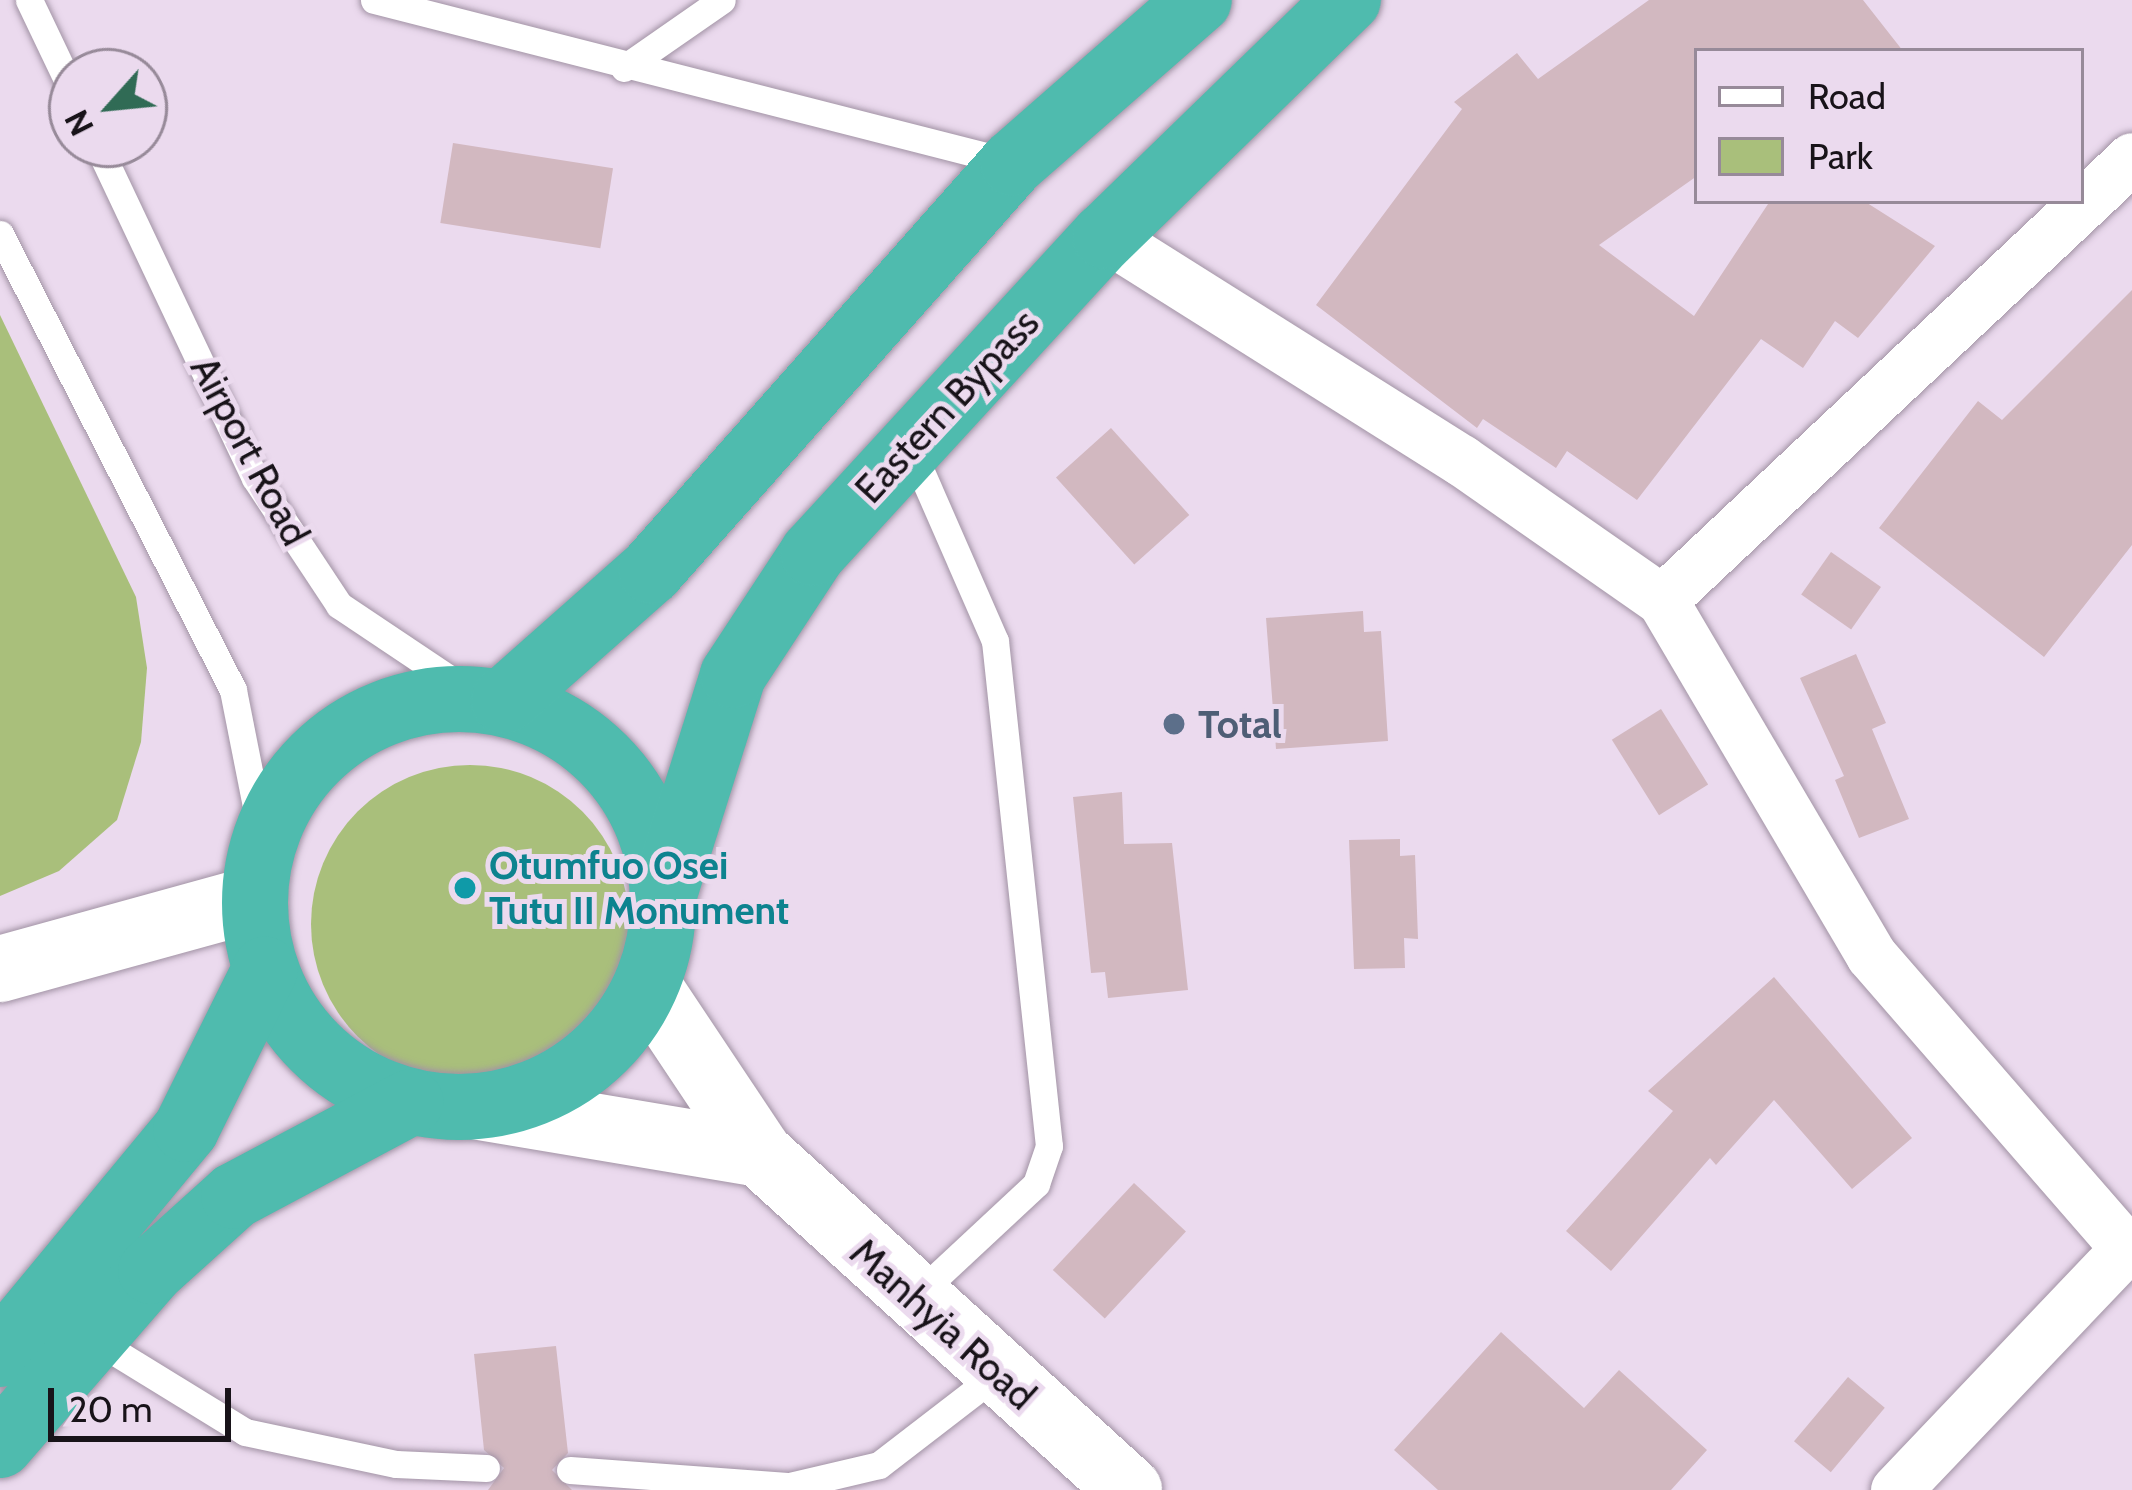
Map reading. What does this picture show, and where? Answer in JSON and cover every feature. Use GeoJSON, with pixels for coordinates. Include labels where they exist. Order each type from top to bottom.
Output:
{"type":"FeatureCollection","features":[{"type":"Feature","properties":{"kind":"highway"},"geometry":{"type":"LineString","coordinates":[[489,699],[651,571],[1013,163],[1198,0]]}},
{"type":"Feature","properties":{"kind":"highway","name":"Eastern Bypass"},"geometry":{"type":"LineString","coordinates":[[665,891],[733,675],[813,553],[908,443],[1105,236],[1348,0]]}},
{"type":"Feature","properties":{"kind":"highway"},"geometry":{"type":"LineString","coordinates":[[489,699],[584,738],[641,806],[665,891],[648,986],[593,1057],[549,1089],[479,1107],[411,1102],[372,1089],[306,1040],[265,970],[258,870],[308,761],[384,710],[489,699]]}},
{"type":"Feature","properties":{"kind":"highway"},"geometry":{"type":"LineString","coordinates":[[0,1354],[186,1130],[265,970]]}},
{"type":"Feature","properties":{"kind":"highway"},"geometry":{"type":"LineString","coordinates":[[0,1445],[92,1337],[234,1196],[411,1102]]}},
{"type":"Feature","properties":{"kind":"main road"},"geometry":{"type":"LineString","coordinates":[[0,969],[258,870]]}},
{"type":"Feature","properties":{"kind":"main road","name":"Manhyia Road"},"geometry":{"type":"LineString","coordinates":[[648,986],[760,1154],[912,1300],[1129,1490]]}},
{"type":"Feature","properties":{"kind":"main road"},"geometry":{"type":"LineString","coordinates":[[479,1107],[760,1154]]}},
{"type":"Feature","properties":{"kind":"street"},"geometry":{"type":"LineString","coordinates":[[2084,203],[2132,158]]}},
{"type":"Feature","properties":{"kind":"street"},"geometry":{"type":"LineString","coordinates":[[1662,600],[2083,204]]}},
{"type":"Feature","properties":{"kind":"street"},"geometry":{"type":"LineString","coordinates":[[1105,236],[1461,460],[1662,600],[1870,955],[2129,1244],[1896,1490]]}},
{"type":"Feature","properties":{"kind":"lane"},"geometry":{"type":"LineString","coordinates":[[29,0],[52,48]]}},
{"type":"Feature","properties":{"kind":"lane"},"geometry":{"type":"LineString","coordinates":[[374,0],[624,68],[1013,163]]}},
{"type":"Feature","properties":{"kind":"lane"},"geometry":{"type":"LineString","coordinates":[[624,68],[722,0]]}},
{"type":"Feature","properties":{"kind":"lane","name":"Airport Road"},"geometry":{"type":"LineString","coordinates":[[109,168],[255,478],[339,605],[489,699]]}},
{"type":"Feature","properties":{"kind":"lane"},"geometry":{"type":"LineString","coordinates":[[0,234],[232,690],[258,870]]}},
{"type":"Feature","properties":{"kind":"lane"},"geometry":{"type":"LineString","coordinates":[[908,443],[994,641],[1049,1146],[1036,1184],[912,1300]]}},
{"type":"Feature","properties":{"kind":"lane"},"geometry":{"type":"LineString","coordinates":[[92,1337],[245,1432],[396,1464],[486,1468]]}},
{"type":"Feature","properties":{"kind":"lane"},"geometry":{"type":"LineString","coordinates":[[570,1470],[790,1486],[880,1465],[996,1375]]}},
{"type":"Feature","properties":{"kind":"green space"},"geometry":{"type":"Polygon","coordinates":[[[0,315],[136,597],[147,668],[141,742],[117,820],[59,871],[0,896],[0,315]]]}},
{"type":"Feature","properties":{"kind":"green space"},"geometry":{"type":"Polygon","coordinates":[[[470,765],[531,778],[582,812],[616,863],[629,924],[616,985],[582,1036],[531,1070],[470,1083],[409,1070],[358,1036],[324,985],[311,924],[324,863],[358,812],[409,778],[470,765]]]}},
{"type":"Feature","properties":{"kind":"building"},"geometry":{"type":"Polygon","coordinates":[[[1649,0],[1863,0],[1901,48],[1694,48],[1694,178],[1599,245],[1694,316],[1768,204],[1869,204],[1935,246],[1858,338],[1835,321],[1803,368],[1761,339],[1637,500],[1567,451],[1556,468],[1483,419],[1477,428],[1316,305],[1462,109],[1454,102],[1517,53],[1538,79],[1649,0]]]}},
{"type":"Feature","properties":{"kind":"building"},"geometry":{"type":"Polygon","coordinates":[[[453,143],[613,168],[600,248],[440,223],[453,143]]]}},
{"type":"Feature","properties":{"kind":"building"},"geometry":{"type":"Polygon","coordinates":[[[2132,290],[2132,545],[2044,657],[1879,528],[1978,401],[2002,420],[2132,290]]]}},
{"type":"Feature","properties":{"kind":"building"},"geometry":{"type":"Polygon","coordinates":[[[1111,428],[1189,515],[1134,564],[1056,478],[1111,428]]]}},
{"type":"Feature","properties":{"kind":"building"},"geometry":{"type":"Polygon","coordinates":[[[1831,552],[1881,587],[1851,630],[1801,595],[1831,552]]]}},
{"type":"Feature","properties":{"kind":"building"},"geometry":{"type":"Polygon","coordinates":[[[1363,611],[1364,632],[1381,631],[1388,741],[1276,749],[1266,618],[1363,611]]]}},
{"type":"Feature","properties":{"kind":"building"},"geometry":{"type":"Polygon","coordinates":[[[1856,654],[1886,723],[1872,729],[1909,819],[1859,838],[1835,780],[1844,776],[1800,678],[1856,654]]]}},
{"type":"Feature","properties":{"kind":"building"},"geometry":{"type":"Polygon","coordinates":[[[1661,709],[1708,784],[1659,815],[1612,740],[1661,709]]]}},
{"type":"Feature","properties":{"kind":"building"},"geometry":{"type":"Polygon","coordinates":[[[1122,792],[1124,844],[1172,843],[1188,990],[1108,998],[1105,972],[1091,973],[1073,797],[1122,792]]]}},
{"type":"Feature","properties":{"kind":"building"},"geometry":{"type":"Polygon","coordinates":[[[1400,839],[1400,856],[1415,855],[1418,939],[1404,938],[1405,968],[1354,969],[1349,840],[1400,839]]]}},
{"type":"Feature","properties":{"kind":"building"},"geometry":{"type":"Polygon","coordinates":[[[1774,977],[1912,1138],[1852,1189],[1774,1100],[1716,1165],[1710,1158],[1611,1271],[1566,1231],[1673,1111],[1648,1091],[1774,977]]]}},
{"type":"Feature","properties":{"kind":"building"},"geometry":{"type":"Polygon","coordinates":[[[1134,1183],[1186,1231],[1105,1318],[1053,1270],[1134,1183]]]}},
{"type":"Feature","properties":{"kind":"building"},"geometry":{"type":"Polygon","coordinates":[[[1501,1332],[1584,1408],[1619,1370],[1707,1450],[1671,1490],[1438,1490],[1394,1450],[1501,1332]]]}},
{"type":"Feature","properties":{"kind":"building"},"geometry":{"type":"Polygon","coordinates":[[[556,1346],[568,1453],[552,1470],[572,1490],[488,1490],[504,1468],[484,1450],[474,1354],[556,1346]]]}},
{"type":"Feature","properties":{"kind":"building"},"geometry":{"type":"Polygon","coordinates":[[[1848,1377],[1885,1408],[1831,1472],[1794,1441],[1848,1377]]]}},
{"type":"Feature","properties":{"kind":"place","name":"Total"},"geometry":{"type":"Point","coordinates":[1174,724]}},
{"type":"Feature","properties":{"kind":"place","name":"Otumfuo Osei Tutu II Monument"},"geometry":{"type":"Point","coordinates":[465,888]}}]}
